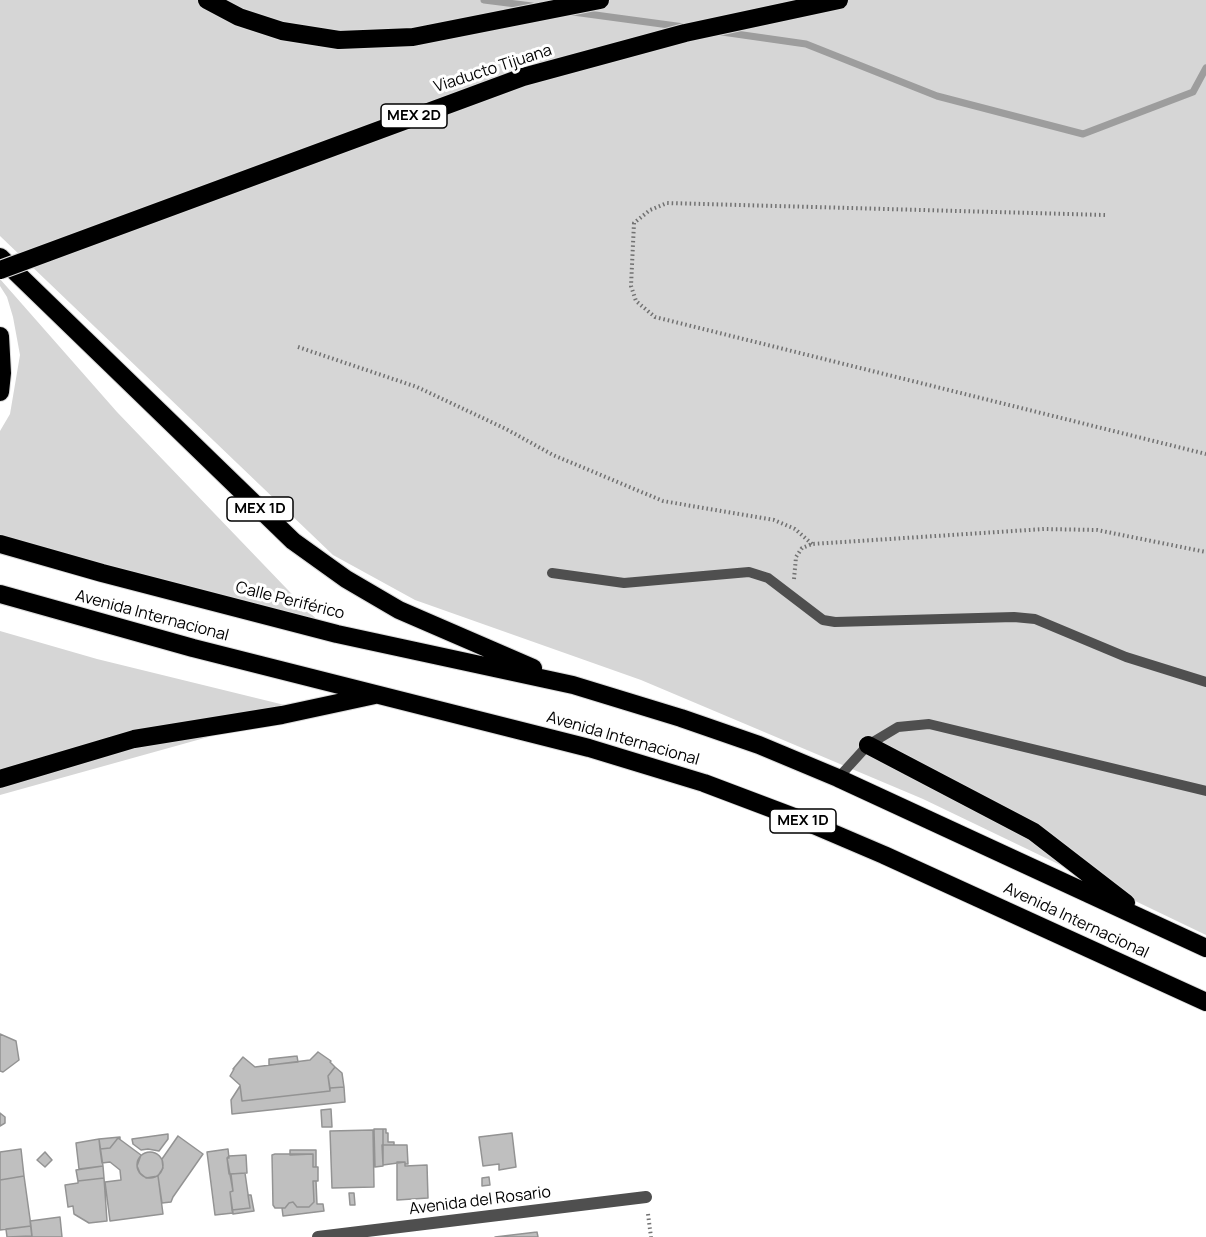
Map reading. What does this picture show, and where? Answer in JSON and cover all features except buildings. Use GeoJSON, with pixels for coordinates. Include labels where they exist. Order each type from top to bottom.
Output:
{"type":"FeatureCollection","features":[{"type":"Feature","properties":{"kind":"highway"},"geometry":{"type":"LineString","coordinates":[[207,0],[239,18],[282,31],[339,40],[413,37],[600,0]]}},
{"type":"Feature","properties":{"kind":"highway","name":"Viaducto Tijuana"},"geometry":{"type":"LineString","coordinates":[[0,270],[523,77],[685,33],[839,0]]}},
{"type":"Feature","properties":{"kind":"highway","name":"MEX 1D"},"geometry":{"type":"LineString","coordinates":[[0,257],[292,540],[345,579],[399,610],[573,685]]}},
{"type":"Feature","properties":{"kind":"highway"},"geometry":{"type":"LineString","coordinates":[[0,336],[3,373],[0,392]]}},
{"type":"Feature","properties":{"kind":"highway","name":"Calle Periférico"},"geometry":{"type":"LineString","coordinates":[[0,544],[337,634],[573,685]]}},
{"type":"Feature","properties":{"kind":"highway","name":"Avenida Internacional"},"geometry":{"type":"LineString","coordinates":[[0,594],[193,648],[589,748],[714,788],[802,820],[894,859],[1206,1002]]}},
{"type":"Feature","properties":{"kind":"highway","name":"Avenida Internacional"},"geometry":{"type":"LineString","coordinates":[[573,685],[681,718],[838,778],[1206,948]]}},
{"type":"Feature","properties":{"kind":"highway"},"geometry":{"type":"LineString","coordinates":[[0,779],[134,739],[282,715],[381,694]]}},
{"type":"Feature","properties":{"kind":"highway"},"geometry":{"type":"LineString","coordinates":[[868,745],[1034,832],[1151,922]]}},
{"type":"Feature","properties":{"kind":"street","name":"Avenida del Rosario"},"geometry":{"type":"LineString","coordinates":[[318,1237],[646,1197]]}},
{"type":"Feature","properties":{"kind":"lane"},"geometry":{"type":"LineString","coordinates":[[552,573],[624,583],[749,572],[768,578],[823,620],[835,622],[1014,617],[1035,619],[1126,657],[1206,682]]}},
{"type":"Feature","properties":{"kind":"lane"},"geometry":{"type":"LineString","coordinates":[[838,778],[868,745],[898,727],[929,724],[1206,791]]}},
{"type":"Feature","properties":{"kind":"path"},"geometry":{"type":"LineString","coordinates":[[1106,215],[667,203],[650,210],[634,223],[631,286],[636,301],[655,317],[1206,454]]}},
{"type":"Feature","properties":{"kind":"path"},"geometry":{"type":"LineString","coordinates":[[298,347],[417,387],[507,429],[553,455],[663,501],[774,520],[795,529],[812,544]]}},
{"type":"Feature","properties":{"kind":"path"},"geometry":{"type":"LineString","coordinates":[[793,598],[796,557],[802,548],[812,544],[1044,529],[1097,530],[1206,552]]}},
{"type":"Feature","properties":{"kind":"path"},"geometry":{"type":"LineString","coordinates":[[646,1197],[651,1237]]}},
{"type":"Feature","properties":{"kind":"shaded area"},"geometry":{"type":"Polygon","coordinates":[[[0,0],[1206,0],[1206,935],[923,799],[641,680],[415,600],[333,555],[0,236],[0,0]]]}},
{"type":"Feature","properties":{"kind":"shaded area"},"geometry":{"type":"Polygon","coordinates":[[[0,279],[117,412],[311,614],[343,643],[0,550],[0,431],[10,414],[20,355],[13,317],[7,297],[0,286],[0,279]]]}},
{"type":"Feature","properties":{"kind":"shaded area"},"geometry":{"type":"Polygon","coordinates":[[[0,631],[97,659],[305,710],[0,795],[0,631]]]}},
{"type":"Feature","properties":{"kind":"waterway"},"geometry":{"type":"LineString","coordinates":[[484,0],[532,6]]}},
{"type":"Feature","properties":{"kind":"waterway"},"geometry":{"type":"LineString","coordinates":[[573,12],[684,27]]}},
{"type":"Feature","properties":{"kind":"waterway"},"geometry":{"type":"LineString","coordinates":[[722,32],[806,44],[937,96],[1083,134],[1193,92],[1206,68]]}}]}
